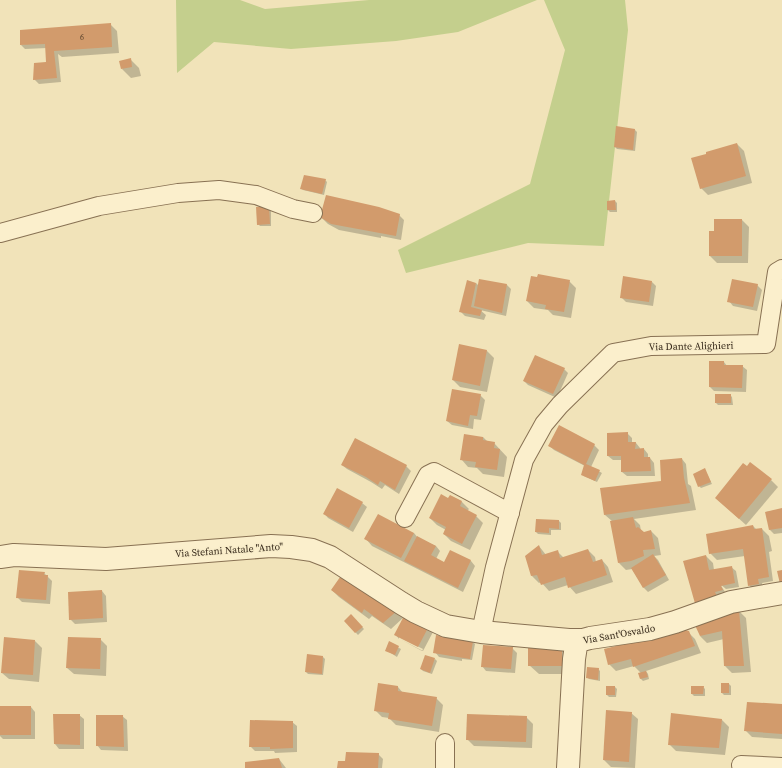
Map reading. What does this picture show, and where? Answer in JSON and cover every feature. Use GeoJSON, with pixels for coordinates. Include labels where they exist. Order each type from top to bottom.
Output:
{"type":"FeatureCollection","features":[{"type":"Feature","properties":{"kind":"street"},"geometry":{"type":"LineString","coordinates":[[0,233],[99,206],[178,193],[219,190],[256,195],[292,210],[313,214]]}},
{"type":"Feature","properties":{"kind":"street","name":"Via Dante Alighieri"},"geometry":{"type":"LineString","coordinates":[[482,632],[494,566],[524,460],[544,424],[560,405],[613,353],[651,346],[766,344],[778,272],[782,268]]}},
{"type":"Feature","properties":{"kind":"street"},"geometry":{"type":"LineString","coordinates":[[404,518],[428,475],[434,472],[510,512]]}},
{"type":"Feature","properties":{"kind":"street","name":"Via Stefani Natale \"Anto\""},"geometry":{"type":"LineString","coordinates":[[0,557],[14,555],[106,559],[271,546],[291,547],[312,550],[330,557],[406,606],[446,626],[482,632],[581,640]]}},
{"type":"Feature","properties":{"kind":"street","name":"Via Sant'Osvaldo"},"geometry":{"type":"LineString","coordinates":[[568,768],[575,649],[577,643],[581,640],[650,629],[675,622],[731,602],[782,593]]}},
{"type":"Feature","properties":{"kind":"street"},"geometry":{"type":"LineString","coordinates":[[445,743],[445,768]]}},
{"type":"Feature","properties":{"kind":"street"},"geometry":{"type":"LineString","coordinates":[[741,764],[782,767]]}},
{"type":"Feature","properties":{"kind":"green space"},"geometry":{"type":"Polygon","coordinates":[[[176,0],[240,0],[265,9],[369,0],[537,0],[458,32],[396,41],[291,49],[214,42],[177,73],[176,0]]]}},
{"type":"Feature","properties":{"kind":"green space"},"geometry":{"type":"Polygon","coordinates":[[[544,0],[625,0],[628,30],[604,246],[528,243],[406,273],[398,250],[530,184],[565,50],[544,0]]]}},
{"type":"Feature","properties":{"kind":"building"},"geometry":{"type":"Polygon","coordinates":[[[111,23],[112,47],[54,51],[57,78],[33,80],[34,63],[46,62],[45,44],[20,45],[20,30],[111,23]]]}},
{"type":"Feature","properties":{"kind":"building"},"geometry":{"type":"Polygon","coordinates":[[[131,58],[132,67],[121,69],[119,61],[131,58]]]}},
{"type":"Feature","properties":{"kind":"building"},"geometry":{"type":"Polygon","coordinates":[[[616,126],[635,129],[633,150],[614,147],[616,126]]]}},
{"type":"Feature","properties":{"kind":"building"},"geometry":{"type":"Polygon","coordinates":[[[737,143],[746,176],[700,189],[691,158],[737,143]]]}},
{"type":"Feature","properties":{"kind":"building"},"geometry":{"type":"Polygon","coordinates":[[[304,175],[326,179],[322,194],[300,189],[304,175]]]}},
{"type":"Feature","properties":{"kind":"building"},"geometry":{"type":"Polygon","coordinates":[[[326,195],[379,207],[400,214],[396,236],[331,224],[320,217],[326,195]]]}},
{"type":"Feature","properties":{"kind":"building"},"geometry":{"type":"Polygon","coordinates":[[[615,200],[616,210],[607,210],[607,201],[615,200]]]}},
{"type":"Feature","properties":{"kind":"building"},"geometry":{"type":"Polygon","coordinates":[[[269,206],[270,224],[257,225],[256,207],[269,206]]]}},
{"type":"Feature","properties":{"kind":"building"},"geometry":{"type":"Polygon","coordinates":[[[714,219],[742,219],[742,256],[709,256],[709,231],[714,231],[714,219]]]}},
{"type":"Feature","properties":{"kind":"building"},"geometry":{"type":"Polygon","coordinates":[[[538,274],[570,280],[564,312],[545,309],[546,305],[526,301],[531,276],[537,277],[538,274]]]}},
{"type":"Feature","properties":{"kind":"building"},"geometry":{"type":"Polygon","coordinates":[[[623,276],[652,281],[649,302],[620,298],[623,276]]]}},
{"type":"Feature","properties":{"kind":"building"},"geometry":{"type":"Polygon","coordinates":[[[479,279],[507,284],[502,313],[474,306],[479,279]]]}},
{"type":"Feature","properties":{"kind":"building"},"geometry":{"type":"Polygon","coordinates":[[[732,279],[758,284],[753,307],[727,302],[732,279]]]}},
{"type":"Feature","properties":{"kind":"building"},"geometry":{"type":"Polygon","coordinates":[[[467,280],[476,283],[471,307],[482,310],[480,316],[459,312],[467,280]]]}},
{"type":"Feature","properties":{"kind":"building"},"geometry":{"type":"Polygon","coordinates":[[[459,344],[487,350],[480,386],[452,380],[459,344]]]}},
{"type":"Feature","properties":{"kind":"building"},"geometry":{"type":"Polygon","coordinates":[[[535,355],[565,368],[553,394],[523,381],[535,355]]]}},
{"type":"Feature","properties":{"kind":"building"},"geometry":{"type":"Polygon","coordinates":[[[709,361],[724,361],[724,365],[743,365],[742,388],[709,387],[709,361]]]}},
{"type":"Feature","properties":{"kind":"building"},"geometry":{"type":"Polygon","coordinates":[[[452,389],[481,394],[477,416],[470,415],[468,426],[446,421],[452,389]]]}},
{"type":"Feature","properties":{"kind":"building"},"geometry":{"type":"Polygon","coordinates":[[[715,394],[731,394],[731,403],[715,403],[715,394]]]}},
{"type":"Feature","properties":{"kind":"building"},"geometry":{"type":"Polygon","coordinates":[[[559,425],[595,444],[586,464],[600,470],[595,481],[581,475],[584,465],[548,446],[559,425]]]}},
{"type":"Feature","properties":{"kind":"building"},"geometry":{"type":"Polygon","coordinates":[[[628,432],[628,442],[636,442],[635,449],[644,448],[644,457],[650,457],[651,471],[621,472],[621,456],[607,456],[607,433],[628,432]]]}},
{"type":"Feature","properties":{"kind":"building"},"geometry":{"type":"Polygon","coordinates":[[[464,434],[483,437],[483,440],[495,442],[494,448],[500,449],[497,470],[475,467],[476,462],[460,460],[464,434]]]}},
{"type":"Feature","properties":{"kind":"building"},"geometry":{"type":"Polygon","coordinates":[[[355,438],[407,465],[395,490],[380,481],[378,485],[366,477],[341,465],[355,438]]]}},
{"type":"Feature","properties":{"kind":"building"},"geometry":{"type":"Polygon","coordinates":[[[682,458],[684,478],[690,503],[604,515],[600,488],[661,481],[660,460],[682,458]]]}},
{"type":"Feature","properties":{"kind":"building"},"geometry":{"type":"Polygon","coordinates":[[[750,462],[772,479],[739,519],[715,498],[743,463],[747,466],[750,462]]]}},
{"type":"Feature","properties":{"kind":"building"},"geometry":{"type":"Polygon","coordinates":[[[705,468],[711,482],[698,487],[693,474],[705,468]]]}},
{"type":"Feature","properties":{"kind":"building"},"geometry":{"type":"Polygon","coordinates":[[[337,488],[363,502],[349,528],[323,514],[337,488]]]}},
{"type":"Feature","properties":{"kind":"building"},"geometry":{"type":"Polygon","coordinates":[[[441,494],[448,498],[450,495],[462,501],[460,506],[477,515],[462,544],[443,534],[446,527],[429,518],[441,494]]]}},
{"type":"Feature","properties":{"kind":"building"},"geometry":{"type":"Polygon","coordinates":[[[782,508],[782,528],[769,530],[765,512],[782,508]]]}},
{"type":"Feature","properties":{"kind":"building"},"geometry":{"type":"Polygon","coordinates":[[[378,514],[414,533],[401,558],[364,539],[378,514]]]}},
{"type":"Feature","properties":{"kind":"building"},"geometry":{"type":"Polygon","coordinates":[[[633,517],[636,528],[638,527],[644,532],[651,530],[655,549],[643,550],[644,556],[631,561],[618,563],[610,521],[633,517]]]}},
{"type":"Feature","properties":{"kind":"building"},"geometry":{"type":"Polygon","coordinates":[[[536,519],[559,520],[559,529],[549,528],[549,533],[535,532],[536,519]]]}},
{"type":"Feature","properties":{"kind":"building"},"geometry":{"type":"Polygon","coordinates":[[[753,525],[754,529],[762,528],[769,577],[758,579],[759,584],[748,586],[743,549],[709,554],[706,534],[753,525]]]}},
{"type":"Feature","properties":{"kind":"building"},"geometry":{"type":"Polygon","coordinates":[[[417,536],[436,546],[431,555],[444,562],[450,550],[471,560],[458,588],[404,561],[417,536]]]}},
{"type":"Feature","properties":{"kind":"building"},"geometry":{"type":"Polygon","coordinates":[[[539,545],[542,555],[558,550],[560,558],[588,549],[593,562],[602,559],[607,575],[568,588],[565,577],[541,585],[537,575],[531,576],[525,556],[539,545]]]}},
{"type":"Feature","properties":{"kind":"building"},"geometry":{"type":"Polygon","coordinates":[[[653,554],[666,575],[643,588],[631,568],[653,554]]]}},
{"type":"Feature","properties":{"kind":"building"},"geometry":{"type":"Polygon","coordinates":[[[706,555],[709,570],[732,566],[735,583],[721,586],[723,590],[715,592],[719,601],[696,607],[683,561],[706,555]]]}},
{"type":"Feature","properties":{"kind":"building"},"geometry":{"type":"Polygon","coordinates":[[[19,570],[45,572],[44,575],[48,575],[46,600],[16,598],[19,570]]]}},
{"type":"Feature","properties":{"kind":"building"},"geometry":{"type":"Polygon","coordinates":[[[345,570],[398,610],[383,623],[364,609],[362,613],[331,590],[345,570]]]}},
{"type":"Feature","properties":{"kind":"building"},"geometry":{"type":"Polygon","coordinates":[[[782,570],[782,584],[780,584],[777,571],[782,570]]]}},
{"type":"Feature","properties":{"kind":"building"},"geometry":{"type":"Polygon","coordinates":[[[102,590],[103,618],[69,620],[68,592],[102,590]]]}},
{"type":"Feature","properties":{"kind":"building"},"geometry":{"type":"Polygon","coordinates":[[[739,610],[744,666],[724,666],[722,631],[700,636],[693,621],[739,610]]]}},
{"type":"Feature","properties":{"kind":"building"},"geometry":{"type":"Polygon","coordinates":[[[351,614],[363,627],[355,633],[344,621],[351,614]]]}},
{"type":"Feature","properties":{"kind":"building"},"geometry":{"type":"Polygon","coordinates":[[[405,614],[429,626],[418,647],[394,635],[405,614]]]}},
{"type":"Feature","properties":{"kind":"building"},"geometry":{"type":"Polygon","coordinates":[[[677,628],[689,631],[695,646],[633,667],[631,659],[608,665],[604,649],[677,628]]]}},
{"type":"Feature","properties":{"kind":"building"},"geometry":{"type":"Polygon","coordinates":[[[436,635],[473,641],[470,659],[433,653],[436,635]]]}},
{"type":"Feature","properties":{"kind":"building"},"geometry":{"type":"Polygon","coordinates":[[[4,637],[35,640],[33,675],[1,673],[4,637]]]}},
{"type":"Feature","properties":{"kind":"building"},"geometry":{"type":"Polygon","coordinates":[[[68,637],[101,638],[100,669],[66,668],[68,637]]]}},
{"type":"Feature","properties":{"kind":"building"},"geometry":{"type":"Polygon","coordinates":[[[389,641],[399,646],[395,655],[385,651],[389,641]]]}},
{"type":"Feature","properties":{"kind":"building"},"geometry":{"type":"Polygon","coordinates":[[[483,645],[513,647],[511,669],[481,667],[483,645]]]}},
{"type":"Feature","properties":{"kind":"building"},"geometry":{"type":"Polygon","coordinates":[[[528,648],[562,648],[562,666],[528,666],[528,648]]]}},
{"type":"Feature","properties":{"kind":"building"},"geometry":{"type":"Polygon","coordinates":[[[307,654],[323,656],[322,674],[305,672],[307,654]]]}},
{"type":"Feature","properties":{"kind":"building"},"geometry":{"type":"Polygon","coordinates":[[[425,655],[435,658],[430,673],[420,669],[425,655]]]}},
{"type":"Feature","properties":{"kind":"building"},"geometry":{"type":"Polygon","coordinates":[[[587,667],[599,668],[598,680],[586,678],[587,667]]]}},
{"type":"Feature","properties":{"kind":"building"},"geometry":{"type":"Polygon","coordinates":[[[646,671],[648,677],[640,679],[638,673],[646,671]]]}},
{"type":"Feature","properties":{"kind":"building"},"geometry":{"type":"Polygon","coordinates":[[[378,683],[398,686],[398,691],[437,697],[432,726],[388,719],[389,713],[374,711],[378,683]]]}},
{"type":"Feature","properties":{"kind":"building"},"geometry":{"type":"Polygon","coordinates":[[[721,683],[729,683],[729,693],[721,693],[721,683]]]}},
{"type":"Feature","properties":{"kind":"building"},"geometry":{"type":"Polygon","coordinates":[[[606,686],[615,686],[615,695],[606,695],[606,686]]]}},
{"type":"Feature","properties":{"kind":"building"},"geometry":{"type":"Polygon","coordinates":[[[691,686],[704,686],[703,694],[691,694],[691,686]]]}},
{"type":"Feature","properties":{"kind":"building"},"geometry":{"type":"Polygon","coordinates":[[[747,702],[782,704],[782,734],[744,731],[747,702]]]}},
{"type":"Feature","properties":{"kind":"building"},"geometry":{"type":"Polygon","coordinates":[[[0,706],[31,706],[31,735],[0,735],[0,706]]]}},
{"type":"Feature","properties":{"kind":"building"},"geometry":{"type":"Polygon","coordinates":[[[606,710],[632,712],[629,762],[603,760],[606,710]]]}},
{"type":"Feature","properties":{"kind":"building"},"geometry":{"type":"Polygon","coordinates":[[[671,713],[722,719],[719,748],[668,745],[671,713]]]}},
{"type":"Feature","properties":{"kind":"building"},"geometry":{"type":"Polygon","coordinates":[[[53,714],[80,714],[80,745],[54,744],[53,714]]]}},
{"type":"Feature","properties":{"kind":"building"},"geometry":{"type":"Polygon","coordinates":[[[467,714],[527,716],[526,742],[466,740],[467,714]]]}},
{"type":"Feature","properties":{"kind":"building"},"geometry":{"type":"Polygon","coordinates":[[[96,715],[123,715],[124,747],[96,746],[96,715]]]}},
{"type":"Feature","properties":{"kind":"building"},"geometry":{"type":"Polygon","coordinates":[[[250,720],[293,721],[293,748],[270,749],[270,747],[249,747],[250,720]]]}},
{"type":"Feature","properties":{"kind":"building"},"geometry":{"type":"Polygon","coordinates":[[[346,752],[379,753],[378,768],[337,768],[338,761],[345,761],[346,752]]]}},
{"type":"Feature","properties":{"kind":"building"},"geometry":{"type":"Polygon","coordinates":[[[279,758],[282,768],[245,768],[245,762],[279,758]]]}}]}
